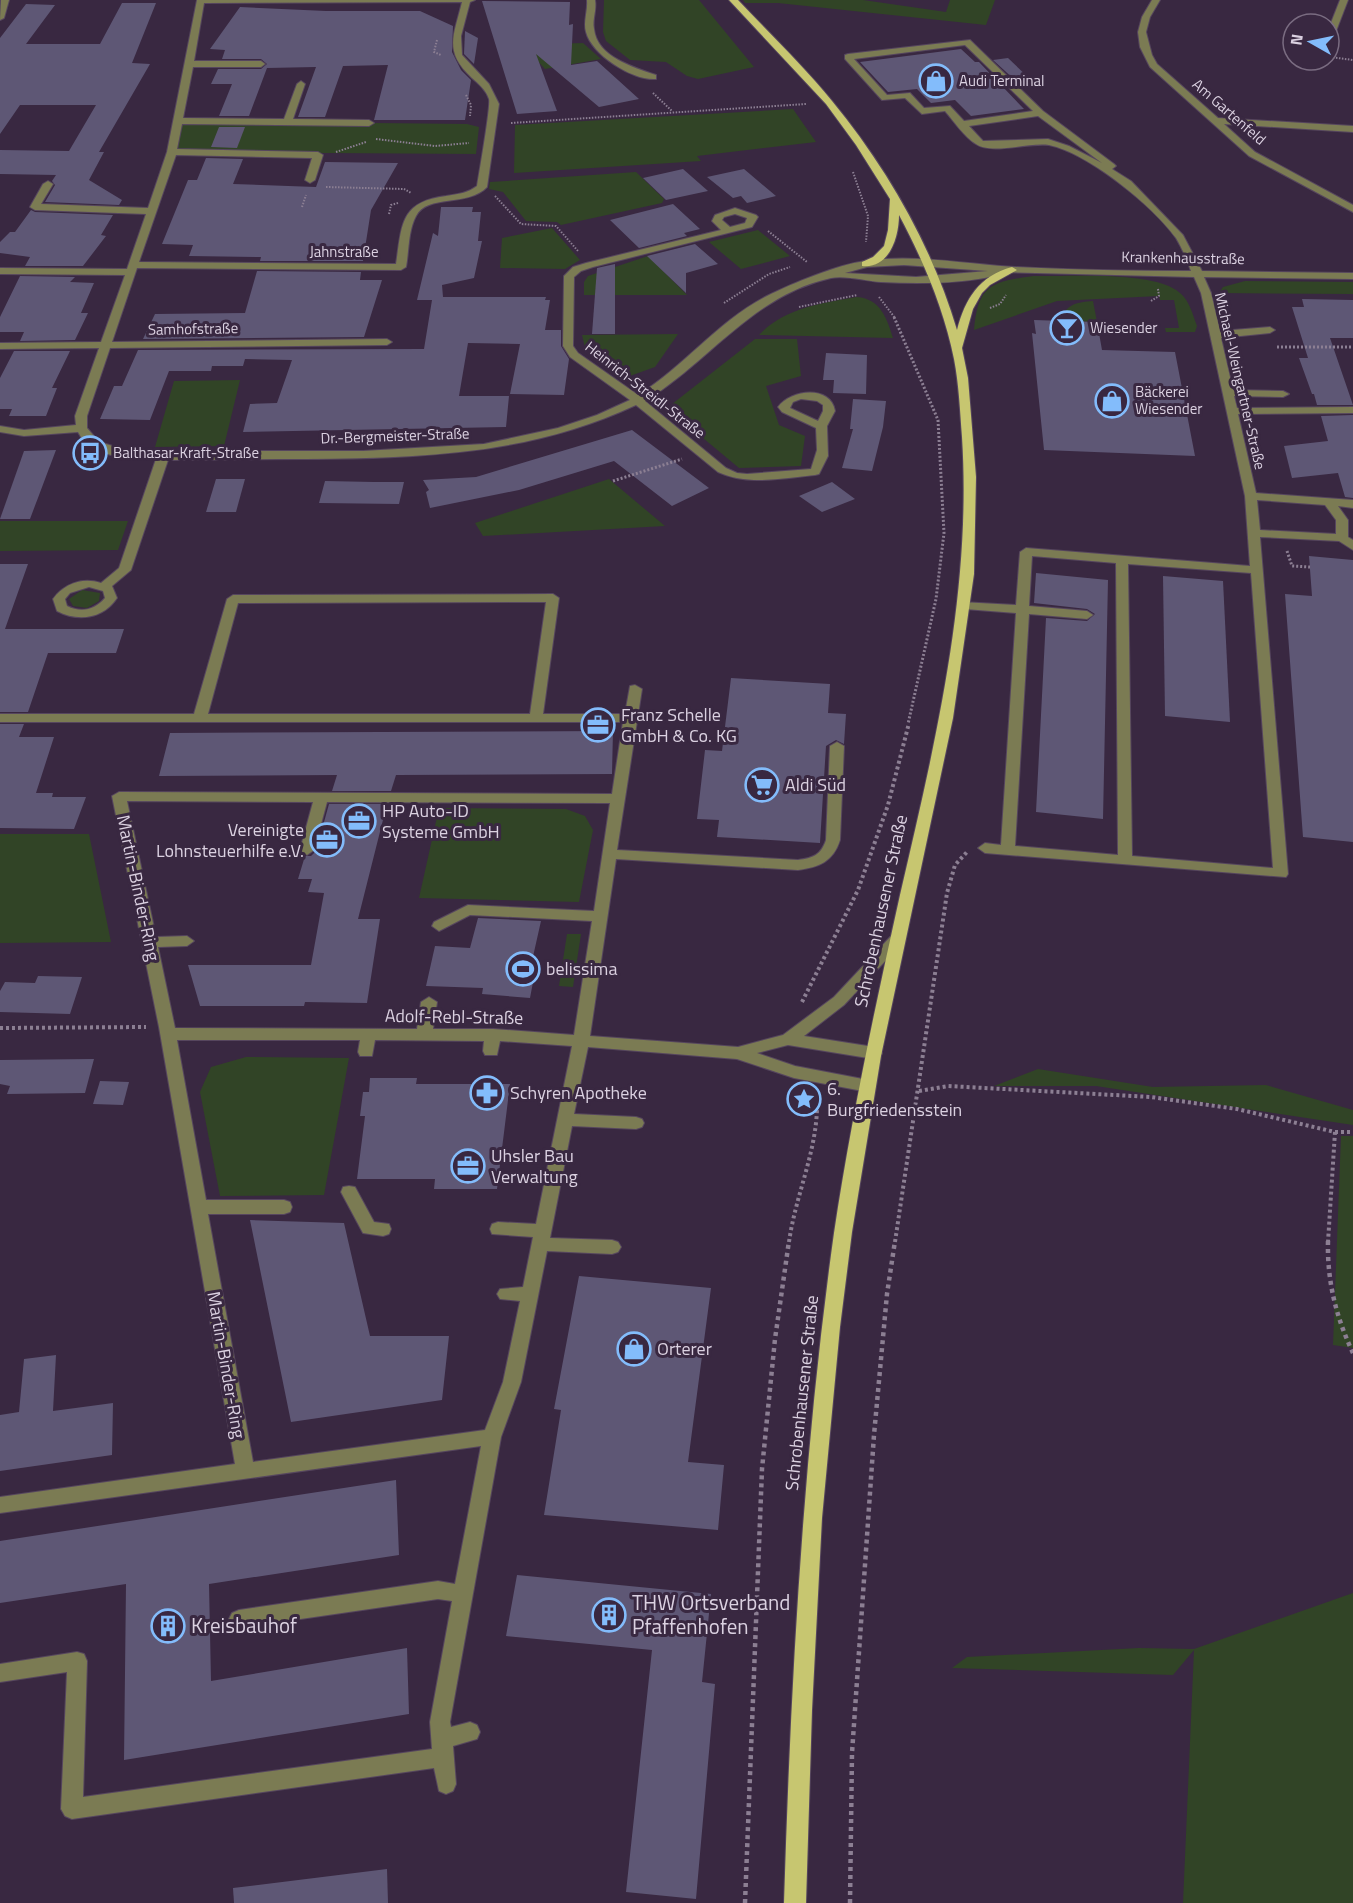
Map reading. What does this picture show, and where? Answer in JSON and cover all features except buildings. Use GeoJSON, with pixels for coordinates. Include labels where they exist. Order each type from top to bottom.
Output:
{"type":"FeatureCollection","features":[{"type":"Feature","properties":{"kind":"main road","name":"Schrobenhausener Straße"},"geometry":{"type":"LineString","coordinates":[[733,0],[813,83],[843,119],[894,197],[927,264],[957,347],[969,451],[971,546],[965,605],[949,706],[868,1086],[844,1223],[822,1397],[798,1746],[795,1903]]}},
{"type":"Feature","properties":{"kind":"main road"},"geometry":{"type":"LineString","coordinates":[[866,264],[883,255],[891,245],[894,197]]}},
{"type":"Feature","properties":{"kind":"main road"},"geometry":{"type":"LineString","coordinates":[[957,347],[971,299],[987,282],[1011,270]]}},
{"type":"Feature","properties":{"kind":"street"},"geometry":{"type":"LineString","coordinates":[[0,18],[5,0]]}},
{"type":"Feature","properties":{"kind":"street"},"geometry":{"type":"LineString","coordinates":[[0,429],[32,433],[81,428],[81,416],[172,152],[201,0],[469,1],[456,49],[461,62],[482,81],[493,98],[495,115],[490,126],[490,141],[482,187],[478,191],[426,203]]}},
{"type":"Feature","properties":{"kind":"street"},"geometry":{"type":"LineString","coordinates":[[591,0],[593,11],[589,28],[596,44],[625,67],[653,77]]}},
{"type":"Feature","properties":{"kind":"street","name":"Am Gartenfeld"},"geometry":{"type":"LineString","coordinates":[[1156,0],[1145,15],[1141,30],[1142,47],[1153,65],[1215,122],[1266,163],[1353,209]]}},
{"type":"Feature","properties":{"kind":"street"},"geometry":{"type":"LineString","coordinates":[[1340,12],[1344,0]]}},
{"type":"Feature","properties":{"kind":"street"},"geometry":{"type":"LineString","coordinates":[[1341,9],[1353,10]]}},
{"type":"Feature","properties":{"kind":"street","name":"Michael-Weingartner-Straße"},"geometry":{"type":"LineString","coordinates":[[1040,113],[967,42],[848,57],[885,98],[907,95],[922,111],[947,108],[984,145],[1047,142],[1128,183],[1180,237],[1206,293],[1251,496],[1281,874],[1125,859]]}},
{"type":"Feature","properties":{"kind":"street"},"geometry":{"type":"LineString","coordinates":[[189,64],[261,64]]}},
{"type":"Feature","properties":{"kind":"street"},"geometry":{"type":"LineString","coordinates":[[288,122],[301,84]]}},
{"type":"Feature","properties":{"kind":"street"},"geometry":{"type":"LineString","coordinates":[[962,124],[1040,113],[1112,166],[1104,169]]}},
{"type":"Feature","properties":{"kind":"street"},"geometry":{"type":"LineString","coordinates":[[179,121],[369,123]]}},
{"type":"Feature","properties":{"kind":"street"},"geometry":{"type":"LineString","coordinates":[[1215,122],[1353,129]]}},
{"type":"Feature","properties":{"kind":"street"},"geometry":{"type":"LineString","coordinates":[[172,152],[318,155],[309,183]]}},
{"type":"Feature","properties":{"kind":"street"},"geometry":{"type":"LineString","coordinates":[[48,184],[35,207],[151,212]]}},
{"type":"Feature","properties":{"kind":"street","name":"Jahnstraße"},"geometry":{"type":"LineString","coordinates":[[0,270],[401,267],[411,215],[416,208],[426,203]]}},
{"type":"Feature","properties":{"kind":"street"},"geometry":{"type":"LineString","coordinates":[[728,231],[717,221],[724,213],[747,213],[753,218],[753,223]]}},
{"type":"Feature","properties":{"kind":"street","name":"Heinrich-Streidl-Straße"},"geometry":{"type":"LineString","coordinates":[[753,223],[577,269],[569,276],[567,346],[574,355],[638,400],[728,474],[735,476],[807,474],[819,467],[824,434],[821,426]]}},
{"type":"Feature","properties":{"kind":"street","name":"Dr.-Bergmeister-Straße"},"geometry":{"type":"LineString","coordinates":[[81,428],[87,438],[108,451],[133,456],[467,451],[522,442],[577,428],[638,400],[675,376],[736,322],[768,299],[866,264],[927,264]]}},
{"type":"Feature","properties":{"kind":"street","name":"Krankenhausstraße"},"geometry":{"type":"LineString","coordinates":[[927,264],[1011,270],[1353,276]]}},
{"type":"Feature","properties":{"kind":"street","name":"Krankenhausstraße"},"geometry":{"type":"LineString","coordinates":[[932,280],[970,278],[1011,270]]}},
{"type":"Feature","properties":{"kind":"street","name":"Dr.-Bergmeister-Straße"},"geometry":{"type":"LineString","coordinates":[[832,275],[932,280]]}},
{"type":"Feature","properties":{"kind":"street"},"geometry":{"type":"LineString","coordinates":[[1215,334],[1270,330]]}},
{"type":"Feature","properties":{"kind":"street","name":"Samhofstraße"},"geometry":{"type":"LineString","coordinates":[[0,346],[387,342]]}},
{"type":"Feature","properties":{"kind":"street"},"geometry":{"type":"LineString","coordinates":[[1228,393],[1283,394]]}},
{"type":"Feature","properties":{"kind":"street"},"geometry":{"type":"LineString","coordinates":[[1232,411],[1353,410]]}},
{"type":"Feature","properties":{"kind":"street"},"geometry":{"type":"LineString","coordinates":[[104,586],[125,570],[163,456]]}},
{"type":"Feature","properties":{"kind":"street"},"geometry":{"type":"LineString","coordinates":[[1251,496],[1353,504]]}},
{"type":"Feature","properties":{"kind":"street"},"geometry":{"type":"LineString","coordinates":[[1254,533],[1348,542],[1342,520],[1329,502]]}},
{"type":"Feature","properties":{"kind":"street"},"geometry":{"type":"LineString","coordinates":[[1008,848],[1026,552],[1257,570]]}},
{"type":"Feature","properties":{"kind":"street"},"geometry":{"type":"LineString","coordinates":[[985,848],[1008,848],[1125,859],[1122,560]]}},
{"type":"Feature","properties":{"kind":"street"},"geometry":{"type":"LineString","coordinates":[[200,718],[232,599],[553,598],[536,718]]}},
{"type":"Feature","properties":{"kind":"street"},"geometry":{"type":"LineString","coordinates":[[965,605],[1087,615]]}},
{"type":"Feature","properties":{"kind":"street"},"geometry":{"type":"LineString","coordinates":[[446,1784],[440,1722],[492,1437],[512,1382],[581,1041],[635,689]]}},
{"type":"Feature","properties":{"kind":"street"},"geometry":{"type":"LineString","coordinates":[[0,718],[630,718]]}},
{"type":"Feature","properties":{"kind":"street"},"geometry":{"type":"LineString","coordinates":[[610,854],[798,865],[822,861],[830,852],[833,840],[837,746]]}},
{"type":"Feature","properties":{"kind":"street","name":"Martin-Binder-Ring"},"geometry":{"type":"LineString","coordinates":[[245,1471],[168,1030],[119,796],[618,799]]}},
{"type":"Feature","properties":{"kind":"street"},"geometry":{"type":"LineString","coordinates":[[307,850],[321,797]]}},
{"type":"Feature","properties":{"kind":"street"},"geometry":{"type":"LineString","coordinates":[[439,926],[468,910],[600,916]]}},
{"type":"Feature","properties":{"kind":"street","name":"Adolf-Rebl-Straße"},"geometry":{"type":"LineString","coordinates":[[738,1053],[788,1039],[839,1001],[898,938]]}},
{"type":"Feature","properties":{"kind":"street"},"geometry":{"type":"LineString","coordinates":[[150,942],[187,941]]}},
{"type":"Feature","properties":{"kind":"street"},"geometry":{"type":"LineString","coordinates":[[424,1035],[429,1002]]}},
{"type":"Feature","properties":{"kind":"street","name":"Adolf-Rebl-Straße"},"geometry":{"type":"LineString","coordinates":[[168,1030],[424,1035],[492,1043],[581,1041],[738,1053],[794,1072],[868,1086]]}},
{"type":"Feature","properties":{"kind":"street"},"geometry":{"type":"LineString","coordinates":[[366,1052],[368,1035]]}},
{"type":"Feature","properties":{"kind":"street","name":"Adolf-Rebl-Straße"},"geometry":{"type":"LineString","coordinates":[[788,1039],[874,1053]]}},
{"type":"Feature","properties":{"kind":"street"},"geometry":{"type":"LineString","coordinates":[[565,1120],[636,1123]]}},
{"type":"Feature","properties":{"kind":"street"},"geometry":{"type":"LineString","coordinates":[[350,1192],[369,1228],[382,1229]]}},
{"type":"Feature","properties":{"kind":"street"},"geometry":{"type":"LineString","coordinates":[[198,1207],[284,1207]]}},
{"type":"Feature","properties":{"kind":"street"},"geometry":{"type":"LineString","coordinates":[[498,1229],[612,1247]]}},
{"type":"Feature","properties":{"kind":"street"},"geometry":{"type":"LineString","coordinates":[[506,1294],[530,1294]]}},
{"type":"Feature","properties":{"kind":"street"},"geometry":{"type":"LineString","coordinates":[[0,1505],[492,1437]]}},
{"type":"Feature","properties":{"kind":"street"},"geometry":{"type":"LineString","coordinates":[[239,1619],[438,1590],[463,1594]]}},
{"type":"Feature","properties":{"kind":"street"},"geometry":{"type":"LineString","coordinates":[[0,1673],[77,1661],[72,1809],[442,1748],[470,1732]]}},
{"type":"Feature","properties":{"kind":"path"},"geometry":{"type":"LineString","coordinates":[[437,39],[434,52],[444,57]]}},
{"type":"Feature","properties":{"kind":"path"},"geometry":{"type":"LineString","coordinates":[[653,77],[652,93],[672,112]]}},
{"type":"Feature","properties":{"kind":"path"},"geometry":{"type":"LineString","coordinates":[[465,92],[471,105],[470,123],[490,126],[807,104]]}},
{"type":"Feature","properties":{"kind":"path"},"geometry":{"type":"LineString","coordinates":[[318,155],[346,150],[373,139],[435,146],[490,141]]}},
{"type":"Feature","properties":{"kind":"path"},"geometry":{"type":"LineString","coordinates":[[849,164],[864,198],[870,226],[866,242],[859,246]]}},
{"type":"Feature","properties":{"kind":"path"},"geometry":{"type":"LineString","coordinates":[[302,207],[309,183]]}},
{"type":"Feature","properties":{"kind":"path"},"geometry":{"type":"LineString","coordinates":[[321,187],[404,189],[426,203]]}},
{"type":"Feature","properties":{"kind":"path"},"geometry":{"type":"LineString","coordinates":[[478,191],[491,193],[521,224],[556,226],[590,265]]}},
{"type":"Feature","properties":{"kind":"path"},"geometry":{"type":"LineString","coordinates":[[753,223],[766,229],[807,262]]}},
{"type":"Feature","properties":{"kind":"path"},"geometry":{"type":"LineString","coordinates":[[1151,301],[1159,296],[1158,288]]}},
{"type":"Feature","properties":{"kind":"path"},"geometry":{"type":"LineString","coordinates":[[790,311],[819,302],[864,294]]}},
{"type":"Feature","properties":{"kind":"path"},"geometry":{"type":"LineString","coordinates":[[1271,347],[1353,347]]}},
{"type":"Feature","properties":{"kind":"path"},"geometry":{"type":"LineString","coordinates":[[613,481],[702,453]]}},
{"type":"Feature","properties":{"kind":"path"},"geometry":{"type":"LineString","coordinates":[[850,1903],[852,1754],[874,1435],[888,1283],[952,868],[958,858],[967,852],[985,848]]}},
{"type":"Feature","properties":{"kind":"path"},"geometry":{"type":"LineString","coordinates":[[0,1028],[168,1030]]}},
{"type":"Feature","properties":{"kind":"path"},"geometry":{"type":"LineString","coordinates":[[919,1092],[948,1086],[1151,1097],[1237,1109],[1335,1132],[1353,1132]]}},
{"type":"Feature","properties":{"kind":"path"},"geometry":{"type":"LineString","coordinates":[[1335,1132],[1328,1279],[1342,1334],[1353,1353]]}},
{"type":"Feature","properties":{"kind":"green space"},"geometry":{"type":"Polygon","coordinates":[[[604,0],[699,0],[754,67],[698,79],[687,76],[666,62],[630,60],[606,41],[603,32],[604,0]]]}},
{"type":"Feature","properties":{"kind":"green space"},"geometry":{"type":"Polygon","coordinates":[[[743,0],[863,0],[946,12],[950,0],[995,0],[986,25],[778,3],[745,3],[743,0]]]}},
{"type":"Feature","properties":{"kind":"green space"},"geometry":{"type":"Polygon","coordinates":[[[583,43],[601,59],[545,69],[523,45],[583,43]]]}},
{"type":"Feature","properties":{"kind":"green space"},"geometry":{"type":"Polygon","coordinates":[[[793,109],[816,142],[697,156],[701,161],[514,173],[515,125],[793,109]]]}},
{"type":"Feature","properties":{"kind":"green space"},"geometry":{"type":"Polygon","coordinates":[[[179,121],[467,124],[479,127],[476,154],[172,152],[179,121]]]}},
{"type":"Feature","properties":{"kind":"green space"},"geometry":{"type":"Polygon","coordinates":[[[636,172],[664,199],[662,203],[561,225],[557,222],[526,221],[503,192],[489,189],[490,182],[636,172]]]}},
{"type":"Feature","properties":{"kind":"green space"},"geometry":{"type":"Polygon","coordinates":[[[552,228],[580,260],[565,269],[500,268],[502,238],[552,228]]]}},
{"type":"Feature","properties":{"kind":"green space"},"geometry":{"type":"Polygon","coordinates":[[[758,230],[790,256],[741,269],[709,242],[758,230]]]}},
{"type":"Feature","properties":{"kind":"green space"},"geometry":{"type":"Polygon","coordinates":[[[648,256],[687,295],[584,295],[584,282],[588,276],[648,256]]]}},
{"type":"Feature","properties":{"kind":"green space"},"geometry":{"type":"Polygon","coordinates":[[[1033,276],[1110,276],[1151,281],[1168,286],[1180,293],[1186,300],[1197,326],[1195,332],[1166,332],[1165,328],[1179,328],[1174,300],[1160,300],[1159,296],[1057,301],[974,330],[979,303],[989,288],[1007,281],[1033,276]]]}},
{"type":"Feature","properties":{"kind":"green space"},"geometry":{"type":"Polygon","coordinates":[[[1245,281],[1353,282],[1353,294],[1219,293],[1223,287],[1245,281]]]}},
{"type":"Feature","properties":{"kind":"green space"},"geometry":{"type":"Polygon","coordinates":[[[857,297],[872,302],[882,311],[893,338],[759,335],[780,319],[804,308],[857,297]]]}},
{"type":"Feature","properties":{"kind":"green space"},"geometry":{"type":"Polygon","coordinates":[[[1093,301],[1097,322],[1062,321],[1069,307],[1077,303],[1093,301]]]}},
{"type":"Feature","properties":{"kind":"green space"},"geometry":{"type":"Polygon","coordinates":[[[678,334],[655,367],[627,377],[586,352],[582,335],[678,334]]]}},
{"type":"Feature","properties":{"kind":"green space"},"geometry":{"type":"Polygon","coordinates":[[[755,339],[797,339],[801,376],[766,386],[779,425],[805,436],[801,466],[739,468],[667,408],[755,339]]]}},
{"type":"Feature","properties":{"kind":"green space"},"geometry":{"type":"Polygon","coordinates":[[[240,380],[224,446],[155,447],[174,381],[240,380]]]}},
{"type":"Feature","properties":{"kind":"green space"},"geometry":{"type":"Polygon","coordinates":[[[609,479],[665,526],[483,536],[475,523],[609,479]]]}},
{"type":"Feature","properties":{"kind":"green space"},"geometry":{"type":"Polygon","coordinates":[[[0,521],[128,521],[118,550],[0,551],[0,521]]]}},
{"type":"Feature","properties":{"kind":"green space"},"geometry":{"type":"Polygon","coordinates":[[[82,590],[100,593],[99,601],[87,608],[73,606],[69,599],[82,590]]]}},
{"type":"Feature","properties":{"kind":"green space"},"geometry":{"type":"Polygon","coordinates":[[[439,808],[566,809],[585,816],[593,830],[579,902],[419,898],[439,808]]]}},
{"type":"Feature","properties":{"kind":"green space"},"geometry":{"type":"Polygon","coordinates":[[[0,834],[89,834],[111,942],[0,943],[0,834]]]}},
{"type":"Feature","properties":{"kind":"green space"},"geometry":{"type":"Polygon","coordinates":[[[567,934],[581,934],[573,987],[559,986],[567,934]]]}},
{"type":"Feature","properties":{"kind":"green space"},"geometry":{"type":"Polygon","coordinates":[[[246,1057],[349,1058],[324,1195],[220,1196],[200,1092],[211,1067],[246,1057]]]}},
{"type":"Feature","properties":{"kind":"green space"},"geometry":{"type":"Polygon","coordinates":[[[1038,1069],[1153,1087],[1266,1085],[1353,1110],[1353,1125],[1096,1086],[994,1086],[1038,1069]]]}},
{"type":"Feature","properties":{"kind":"green space"},"geometry":{"type":"Polygon","coordinates":[[[1341,1136],[1353,1136],[1353,1348],[1333,1345],[1341,1136]]]}},
{"type":"Feature","properties":{"kind":"green space"},"geometry":{"type":"Polygon","coordinates":[[[1353,1593],[1353,1903],[1183,1903],[1194,1650],[1173,1675],[952,1668],[967,1657],[1139,1648],[1194,1649],[1353,1593]]]}},
{"type":"Feature","properties":{"kind":"place","name":"Audi Terminal"},"geometry":{"type":"Point","coordinates":[936,81]}},
{"type":"Feature","properties":{"kind":"place","name":"Wiesender"},"geometry":{"type":"Point","coordinates":[1067,328]}},
{"type":"Feature","properties":{"kind":"place","name":"Bäckerei Wiesender"},"geometry":{"type":"Point","coordinates":[1112,401]}},
{"type":"Feature","properties":{"kind":"place","name":"Balthasar-Kraft-Straße"},"geometry":{"type":"Point","coordinates":[90,453]}},
{"type":"Feature","properties":{"kind":"place","name":"Franz Schelle GmbH & Co. KG"},"geometry":{"type":"Point","coordinates":[598,725]}},
{"type":"Feature","properties":{"kind":"place","name":"Aldi Süd"},"geometry":{"type":"Point","coordinates":[762,785]}},
{"type":"Feature","properties":{"kind":"place","name":"HP Auto-ID Systeme GmbH"},"geometry":{"type":"Point","coordinates":[359,821]}},
{"type":"Feature","properties":{"kind":"place","name":"Vereinigte Lohnsteuerhilfe e.V."},"geometry":{"type":"Point","coordinates":[327,840]}},
{"type":"Feature","properties":{"kind":"place","name":"belissima"},"geometry":{"type":"Point","coordinates":[523,969]}},
{"type":"Feature","properties":{"kind":"place","name":"Schyren Apotheke"},"geometry":{"type":"Point","coordinates":[487,1093]}},
{"type":"Feature","properties":{"kind":"place","name":"6. Burgfriedensstein"},"geometry":{"type":"Point","coordinates":[804,1099]}},
{"type":"Feature","properties":{"kind":"place","name":"Uhsler Bau Verwaltung"},"geometry":{"type":"Point","coordinates":[468,1166]}},
{"type":"Feature","properties":{"kind":"place","name":"Orterer"},"geometry":{"type":"Point","coordinates":[634,1349]}},
{"type":"Feature","properties":{"kind":"place","name":"THW Ortsverband Pfaffenhofen"},"geometry":{"type":"Point","coordinates":[609,1615]}},
{"type":"Feature","properties":{"kind":"place","name":"Kreisbauhof"},"geometry":{"type":"Point","coordinates":[168,1626]}}]}
